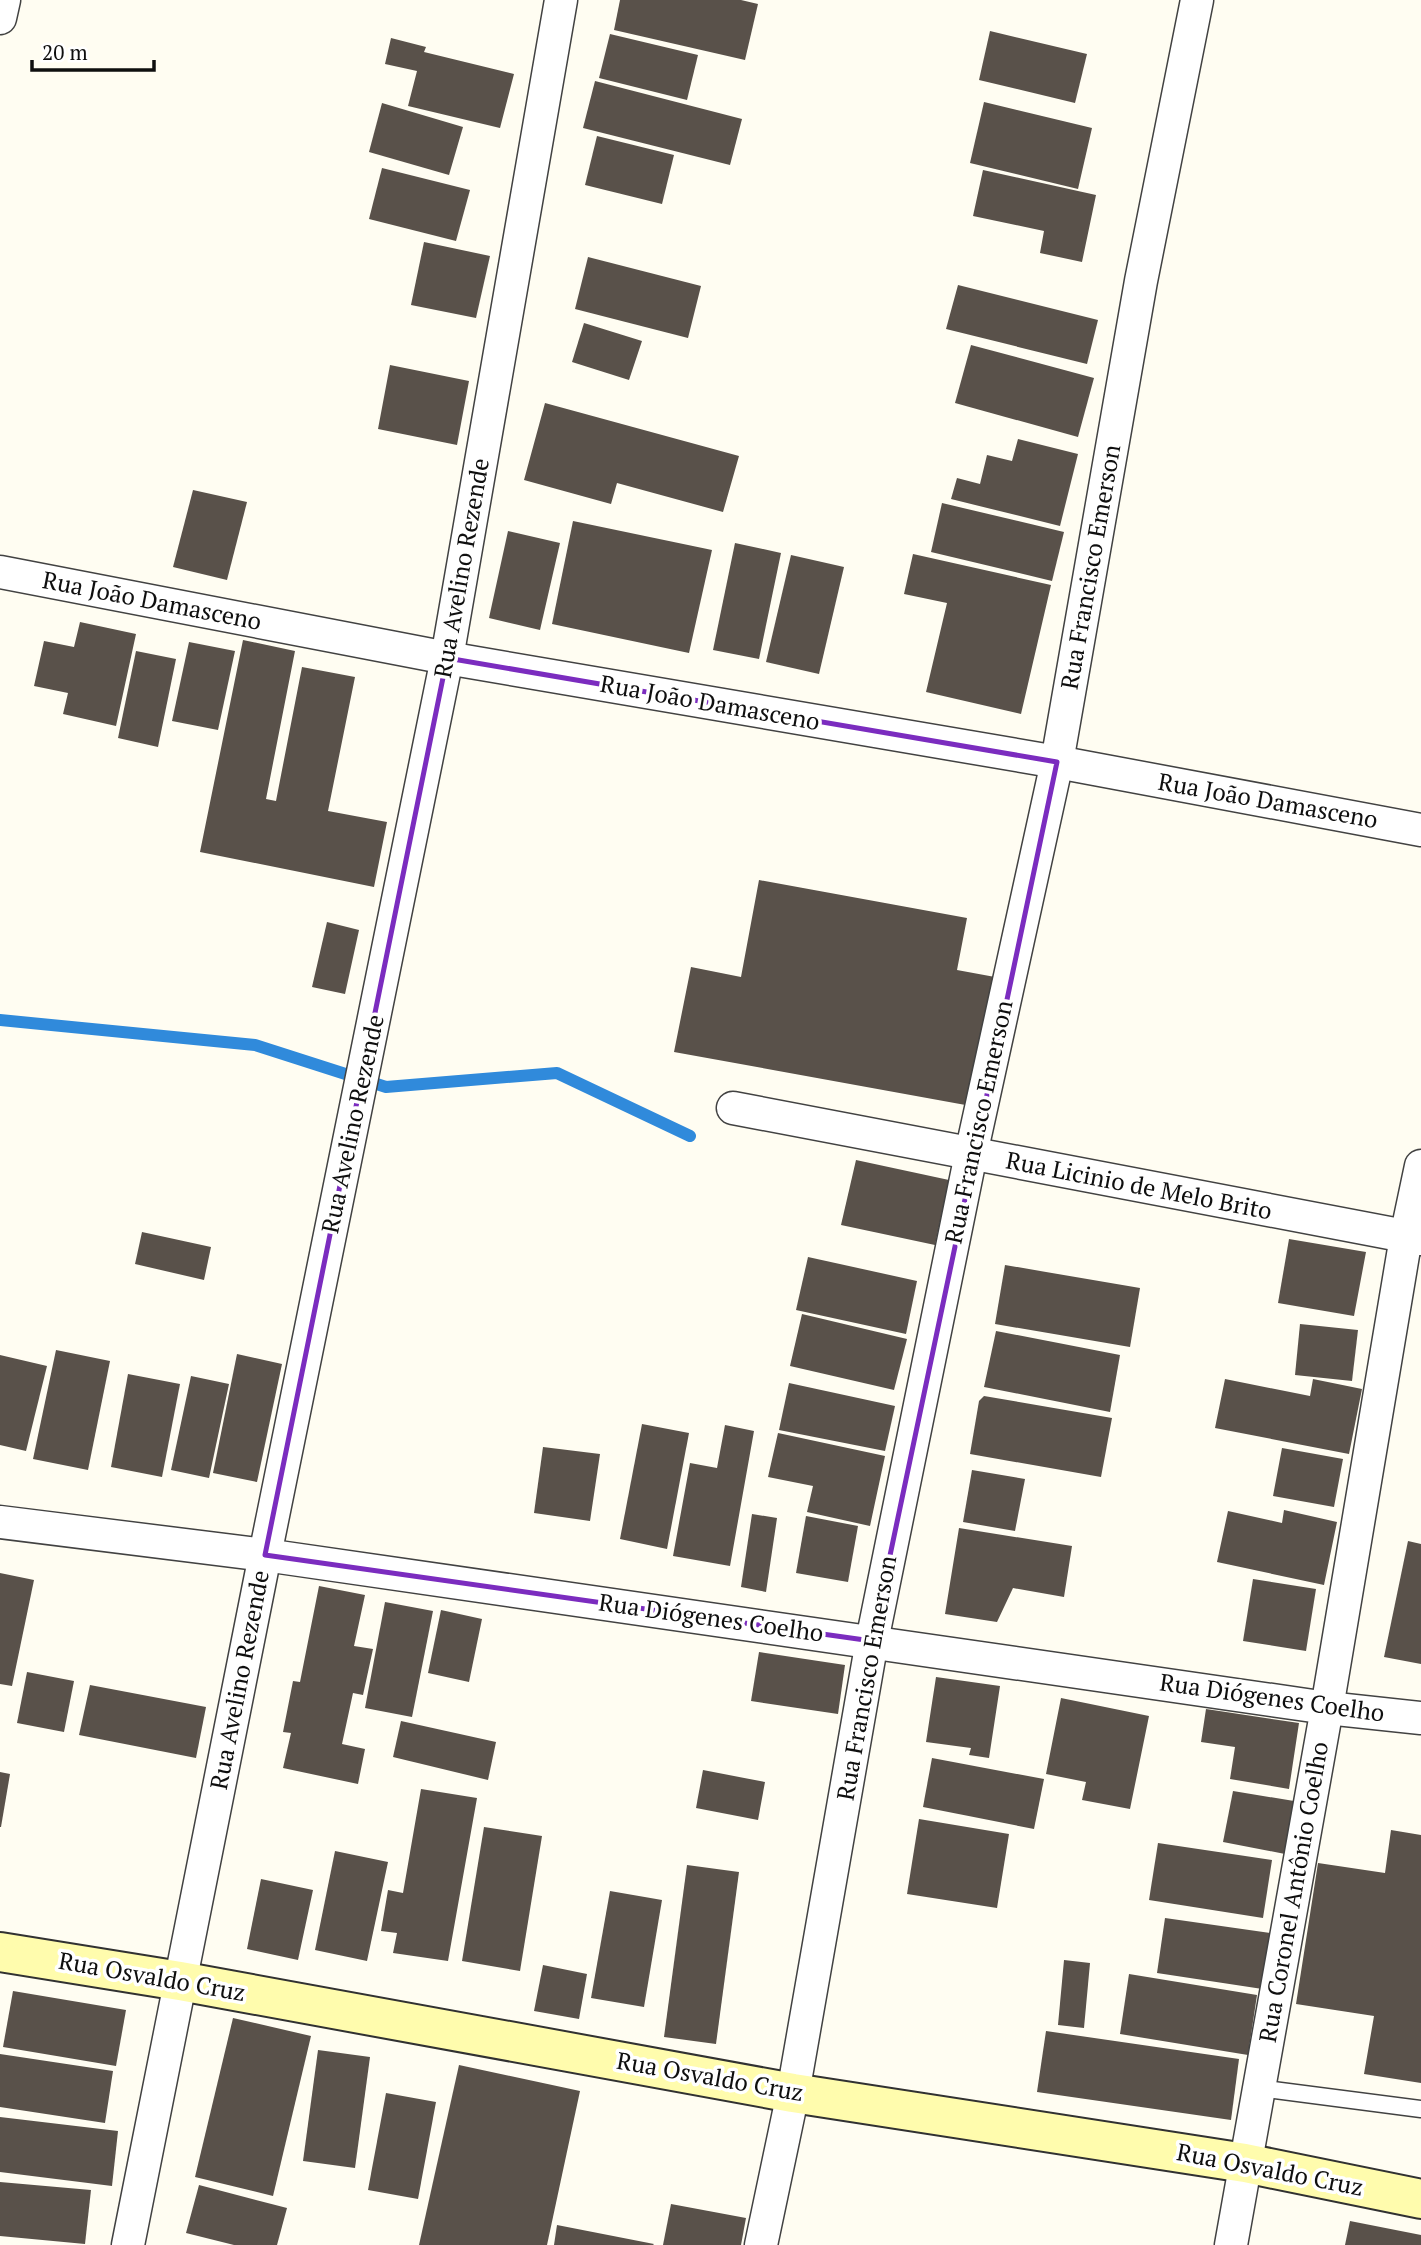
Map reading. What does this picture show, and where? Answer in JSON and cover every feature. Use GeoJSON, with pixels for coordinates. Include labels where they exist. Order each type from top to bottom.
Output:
{"type":"FeatureCollection","features":[{"type":"Feature","properties":{"kind":"main road","name":"Rua Osvaldo Cruz"},"geometry":{"type":"LineString","coordinates":[[0,1952],[180,1981],[793,2093],[1245,2163],[1421,2200]]}},
{"type":"Feature","properties":{"kind":"street"},"geometry":{"type":"LineString","coordinates":[[0,18],[4,0]]}},
{"type":"Feature","properties":{"kind":"street","name":"Rua Avelino Rezende"},"geometry":{"type":"LineString","coordinates":[[128,2245],[447,658],[561,0]]}},
{"type":"Feature","properties":{"kind":"street","name":"Rua Francisco Emerson"},"geometry":{"type":"LineString","coordinates":[[761,2245],[793,2093],[872,1641],[971,1154],[1057,762],[1141,281],[1197,0]]}},
{"type":"Feature","properties":{"kind":"street","name":"Rua João Damasceno"},"geometry":{"type":"LineString","coordinates":[[0,572],[447,658],[1057,762],[1421,830]]}},
{"type":"Feature","properties":{"kind":"street","name":"Rua Licinio de Melo Brito"},"geometry":{"type":"LineString","coordinates":[[733,1108],[1414,1238]]}},
{"type":"Feature","properties":{"kind":"street","name":"Rua Coronel Antônio Coelho"},"geometry":{"type":"LineString","coordinates":[[1231,2245],[1414,1238],[1421,1166]]}},
{"type":"Feature","properties":{"kind":"street","name":"Rua Diógenes Coelho"},"geometry":{"type":"LineString","coordinates":[[0,1522],[265,1555],[1327,1708],[1421,1718]]}},
{"type":"Feature","properties":{"kind":"lane"},"geometry":{"type":"LineString","coordinates":[[1258,2088],[1421,2109]]}},
{"type":"Feature","properties":{"kind":"highlighted area"},"geometry":{"type":"Polygon","coordinates":[[[447,658],[1057,762],[872,1641],[265,1555],[447,658]]]}},
{"type":"Feature","properties":{"kind":"building"},"geometry":{"type":"Polygon","coordinates":[[[620,0],[741,0],[758,4],[745,60],[614,30],[620,0]]]}},
{"type":"Feature","properties":{"kind":"building"},"geometry":{"type":"Polygon","coordinates":[[[990,31],[1087,54],[1075,103],[979,80],[990,31]]]}},
{"type":"Feature","properties":{"kind":"building"},"geometry":{"type":"Polygon","coordinates":[[[610,34],[698,55],[687,100],[599,78],[610,34]]]}},
{"type":"Feature","properties":{"kind":"building"},"geometry":{"type":"Polygon","coordinates":[[[391,38],[426,47],[424,52],[514,74],[500,128],[408,106],[417,71],[385,64],[391,38]]]}},
{"type":"Feature","properties":{"kind":"building"},"geometry":{"type":"Polygon","coordinates":[[[595,81],[742,119],[730,165],[583,128],[595,81]]]}},
{"type":"Feature","properties":{"kind":"building"},"geometry":{"type":"Polygon","coordinates":[[[984,102],[1092,128],[1078,189],[970,163],[984,102]]]}},
{"type":"Feature","properties":{"kind":"building"},"geometry":{"type":"Polygon","coordinates":[[[382,103],[463,127],[449,175],[369,152],[382,103]]]}},
{"type":"Feature","properties":{"kind":"building"},"geometry":{"type":"Polygon","coordinates":[[[597,136],[674,155],[662,204],[585,185],[597,136]]]}},
{"type":"Feature","properties":{"kind":"building"},"geometry":{"type":"Polygon","coordinates":[[[382,168],[470,190],[456,241],[369,219],[382,168]]]}},
{"type":"Feature","properties":{"kind":"building"},"geometry":{"type":"Polygon","coordinates":[[[983,170],[1096,195],[1082,262],[1040,253],[1044,231],[973,216],[983,170]]]}},
{"type":"Feature","properties":{"kind":"building"},"geometry":{"type":"Polygon","coordinates":[[[424,242],[490,256],[476,318],[411,305],[424,242]]]}},
{"type":"Feature","properties":{"kind":"building"},"geometry":{"type":"Polygon","coordinates":[[[588,257],[701,286],[688,338],[575,309],[588,257]]]}},
{"type":"Feature","properties":{"kind":"building"},"geometry":{"type":"Polygon","coordinates":[[[958,285],[1098,320],[1087,364],[946,329],[958,285]]]}},
{"type":"Feature","properties":{"kind":"building"},"geometry":{"type":"Polygon","coordinates":[[[584,323],[642,341],[629,380],[572,362],[584,323]]]}},
{"type":"Feature","properties":{"kind":"building"},"geometry":{"type":"Polygon","coordinates":[[[971,345],[1094,378],[1078,437],[955,403],[971,345]]]}},
{"type":"Feature","properties":{"kind":"building"},"geometry":{"type":"Polygon","coordinates":[[[390,365],[469,381],[457,445],[378,429],[390,365]]]}},
{"type":"Feature","properties":{"kind":"building"},"geometry":{"type":"Polygon","coordinates":[[[545,403],[739,456],[723,512],[617,483],[611,504],[524,480],[545,403]]]}},
{"type":"Feature","properties":{"kind":"building"},"geometry":{"type":"Polygon","coordinates":[[[1018,439],[1078,454],[1060,526],[951,499],[957,478],[980,484],[987,455],[1012,461],[1018,439]]]}},
{"type":"Feature","properties":{"kind":"building"},"geometry":{"type":"Polygon","coordinates":[[[193,490],[247,502],[227,580],[173,567],[193,490]]]}},
{"type":"Feature","properties":{"kind":"building"},"geometry":{"type":"Polygon","coordinates":[[[942,503],[1064,532],[1052,581],[931,552],[942,503]]]}},
{"type":"Feature","properties":{"kind":"building"},"geometry":{"type":"Polygon","coordinates":[[[573,521],[712,550],[689,653],[552,624],[573,521]]]}},
{"type":"Feature","properties":{"kind":"building"},"geometry":{"type":"Polygon","coordinates":[[[508,531],[560,543],[540,630],[489,618],[508,531]]]}},
{"type":"Feature","properties":{"kind":"building"},"geometry":{"type":"Polygon","coordinates":[[[735,543],[781,553],[759,659],[713,650],[735,543]]]}},
{"type":"Feature","properties":{"kind":"building"},"geometry":{"type":"Polygon","coordinates":[[[913,554],[1051,585],[1021,714],[926,692],[947,603],[904,594],[913,554]]]}},
{"type":"Feature","properties":{"kind":"building"},"geometry":{"type":"Polygon","coordinates":[[[791,555],[844,567],[819,674],[766,662],[791,555]]]}},
{"type":"Feature","properties":{"kind":"building"},"geometry":{"type":"Polygon","coordinates":[[[80,622],[136,634],[116,726],[63,714],[68,693],[34,686],[44,641],[74,647],[80,622]]]}},
{"type":"Feature","properties":{"kind":"building"},"geometry":{"type":"Polygon","coordinates":[[[243,640],[295,651],[266,799],[276,801],[302,667],[355,677],[328,811],[387,822],[374,887],[200,852],[243,640]]]}},
{"type":"Feature","properties":{"kind":"building"},"geometry":{"type":"Polygon","coordinates":[[[189,642],[235,651],[218,730],[172,721],[189,642]]]}},
{"type":"Feature","properties":{"kind":"building"},"geometry":{"type":"Polygon","coordinates":[[[136,651],[176,659],[158,747],[118,738],[136,651]]]}},
{"type":"Feature","properties":{"kind":"building"},"geometry":{"type":"Polygon","coordinates":[[[759,880],[967,918],[957,970],[995,977],[971,1106],[674,1052],[691,967],[741,977],[759,880]]]}},
{"type":"Feature","properties":{"kind":"building"},"geometry":{"type":"Polygon","coordinates":[[[327,922],[359,930],[345,994],[312,987],[327,922]]]}},
{"type":"Feature","properties":{"kind":"building"},"geometry":{"type":"Polygon","coordinates":[[[856,1160],[949,1180],[935,1245],[841,1225],[856,1160]]]}},
{"type":"Feature","properties":{"kind":"building"},"geometry":{"type":"Polygon","coordinates":[[[142,1232],[211,1247],[204,1280],[135,1264],[142,1232]]]}},
{"type":"Feature","properties":{"kind":"building"},"geometry":{"type":"Polygon","coordinates":[[[1289,1239],[1366,1252],[1354,1316],[1278,1303],[1289,1239]]]}},
{"type":"Feature","properties":{"kind":"building"},"geometry":{"type":"Polygon","coordinates":[[[808,1257],[917,1281],[906,1334],[796,1310],[808,1257]]]}},
{"type":"Feature","properties":{"kind":"building"},"geometry":{"type":"Polygon","coordinates":[[[1005,1265],[1140,1288],[1130,1347],[995,1324],[1005,1265]]]}},
{"type":"Feature","properties":{"kind":"building"},"geometry":{"type":"Polygon","coordinates":[[[802,1314],[907,1339],[894,1390],[790,1366],[802,1314]]]}},
{"type":"Feature","properties":{"kind":"building"},"geometry":{"type":"Polygon","coordinates":[[[1300,1324],[1358,1330],[1352,1381],[1295,1375],[1300,1324]]]}},
{"type":"Feature","properties":{"kind":"building"},"geometry":{"type":"Polygon","coordinates":[[[996,1331],[1120,1355],[1110,1412],[984,1387],[996,1331]]]}},
{"type":"Feature","properties":{"kind":"building"},"geometry":{"type":"Polygon","coordinates":[[[56,1350],[110,1361],[88,1470],[33,1459],[56,1350]]]}},
{"type":"Feature","properties":{"kind":"building"},"geometry":{"type":"Polygon","coordinates":[[[237,1354],[282,1364],[257,1482],[213,1473],[237,1354]]]}},
{"type":"Feature","properties":{"kind":"building"},"geometry":{"type":"Polygon","coordinates":[[[0,1355],[47,1366],[26,1451],[0,1445],[0,1355]]]}},
{"type":"Feature","properties":{"kind":"building"},"geometry":{"type":"Polygon","coordinates":[[[128,1374],[180,1384],[162,1477],[111,1467],[128,1374]]]}},
{"type":"Feature","properties":{"kind":"building"},"geometry":{"type":"Polygon","coordinates":[[[191,1376],[229,1384],[209,1478],[171,1470],[191,1376]]]}},
{"type":"Feature","properties":{"kind":"building"},"geometry":{"type":"Polygon","coordinates":[[[1225,1379],[1310,1396],[1313,1379],[1362,1389],[1349,1454],[1215,1428],[1225,1379]]]}},
{"type":"Feature","properties":{"kind":"building"},"geometry":{"type":"Polygon","coordinates":[[[789,1383],[895,1406],[885,1451],[779,1430],[789,1383]]]}},
{"type":"Feature","properties":{"kind":"building"},"geometry":{"type":"Polygon","coordinates":[[[984,1396],[1112,1418],[1101,1477],[970,1454],[979,1401],[984,1396]]]}},
{"type":"Feature","properties":{"kind":"building"},"geometry":{"type":"Polygon","coordinates":[[[642,1424],[689,1433],[667,1549],[620,1539],[642,1424]]]}},
{"type":"Feature","properties":{"kind":"building"},"geometry":{"type":"Polygon","coordinates":[[[725,1425],[754,1431],[730,1566],[673,1556],[690,1463],[717,1468],[725,1425]]]}},
{"type":"Feature","properties":{"kind":"building"},"geometry":{"type":"Polygon","coordinates":[[[778,1433],[885,1456],[870,1526],[807,1512],[813,1486],[768,1477],[778,1433]]]}},
{"type":"Feature","properties":{"kind":"building"},"geometry":{"type":"Polygon","coordinates":[[[543,1447],[600,1454],[590,1521],[534,1513],[543,1447]]]}},
{"type":"Feature","properties":{"kind":"building"},"geometry":{"type":"Polygon","coordinates":[[[1282,1448],[1343,1459],[1334,1507],[1273,1496],[1282,1448]]]}},
{"type":"Feature","properties":{"kind":"building"},"geometry":{"type":"Polygon","coordinates":[[[972,1470],[1025,1479],[1015,1531],[963,1522],[972,1470]]]}},
{"type":"Feature","properties":{"kind":"building"},"geometry":{"type":"Polygon","coordinates":[[[1284,1510],[1337,1522],[1324,1585],[1217,1562],[1228,1511],[1282,1523],[1284,1510]]]}},
{"type":"Feature","properties":{"kind":"building"},"geometry":{"type":"Polygon","coordinates":[[[752,1514],[777,1518],[766,1592],[741,1587],[752,1514]]]}},
{"type":"Feature","properties":{"kind":"building"},"geometry":{"type":"Polygon","coordinates":[[[806,1516],[858,1526],[848,1582],[796,1573],[806,1516]]]}},
{"type":"Feature","properties":{"kind":"building"},"geometry":{"type":"Polygon","coordinates":[[[959,1528],[1072,1546],[1064,1597],[1013,1588],[997,1622],[945,1614],[959,1528]]]}},
{"type":"Feature","properties":{"kind":"building"},"geometry":{"type":"Polygon","coordinates":[[[1408,1541],[1421,1544],[1421,1664],[1384,1657],[1408,1541]]]}},
{"type":"Feature","properties":{"kind":"building"},"geometry":{"type":"Polygon","coordinates":[[[0,1573],[34,1580],[12,1686],[0,1684],[0,1573]]]}},
{"type":"Feature","properties":{"kind":"building"},"geometry":{"type":"Polygon","coordinates":[[[1253,1579],[1316,1589],[1306,1651],[1243,1641],[1253,1579]]]}},
{"type":"Feature","properties":{"kind":"building"},"geometry":{"type":"Polygon","coordinates":[[[319,1586],[365,1595],[354,1646],[373,1649],[363,1695],[353,1693],[342,1744],[365,1749],[358,1784],[283,1768],[291,1733],[283,1732],[293,1681],[300,1682],[319,1586]]]}},
{"type":"Feature","properties":{"kind":"building"},"geometry":{"type":"Polygon","coordinates":[[[385,1602],[433,1611],[412,1717],[365,1708],[385,1602]]]}},
{"type":"Feature","properties":{"kind":"building"},"geometry":{"type":"Polygon","coordinates":[[[441,1610],[482,1619],[469,1682],[428,1673],[441,1610]]]}},
{"type":"Feature","properties":{"kind":"building"},"geometry":{"type":"Polygon","coordinates":[[[759,1652],[845,1665],[838,1714],[751,1701],[759,1652]]]}},
{"type":"Feature","properties":{"kind":"building"},"geometry":{"type":"Polygon","coordinates":[[[27,1672],[74,1681],[64,1732],[17,1723],[27,1672]]]}},
{"type":"Feature","properties":{"kind":"building"},"geometry":{"type":"Polygon","coordinates":[[[936,1677],[1000,1686],[989,1758],[969,1755],[971,1748],[926,1742],[936,1677]]]}},
{"type":"Feature","properties":{"kind":"building"},"geometry":{"type":"Polygon","coordinates":[[[90,1685],[206,1707],[196,1758],[79,1735],[90,1685]]]}},
{"type":"Feature","properties":{"kind":"building"},"geometry":{"type":"Polygon","coordinates":[[[1061,1698],[1149,1716],[1130,1809],[1082,1800],[1086,1782],[1046,1774],[1061,1698]]]}},
{"type":"Feature","properties":{"kind":"building"},"geometry":{"type":"Polygon","coordinates":[[[1206,1709],[1299,1723],[1289,1789],[1230,1779],[1235,1747],[1201,1742],[1206,1709]]]}},
{"type":"Feature","properties":{"kind":"building"},"geometry":{"type":"Polygon","coordinates":[[[401,1721],[496,1742],[488,1780],[393,1757],[401,1721]]]}},
{"type":"Feature","properties":{"kind":"building"},"geometry":{"type":"Polygon","coordinates":[[[932,1758],[1044,1779],[1034,1829],[923,1807],[932,1758]]]}},
{"type":"Feature","properties":{"kind":"building"},"geometry":{"type":"Polygon","coordinates":[[[703,1770],[765,1782],[758,1820],[696,1808],[703,1770]]]}},
{"type":"Feature","properties":{"kind":"building"},"geometry":{"type":"Polygon","coordinates":[[[0,1772],[10,1774],[1,1827],[0,1827],[0,1772]]]}},
{"type":"Feature","properties":{"kind":"building"},"geometry":{"type":"Polygon","coordinates":[[[421,1789],[477,1798],[448,1961],[393,1953],[397,1933],[381,1931],[388,1890],[403,1893],[421,1789]]]}},
{"type":"Feature","properties":{"kind":"building"},"geometry":{"type":"Polygon","coordinates":[[[1233,1791],[1300,1802],[1290,1855],[1223,1842],[1233,1791]]]}},
{"type":"Feature","properties":{"kind":"building"},"geometry":{"type":"Polygon","coordinates":[[[919,1819],[1009,1834],[997,1908],[907,1894],[919,1819]]]}},
{"type":"Feature","properties":{"kind":"building"},"geometry":{"type":"Polygon","coordinates":[[[484,1827],[542,1836],[520,1971],[462,1961],[484,1827]]]}},
{"type":"Feature","properties":{"kind":"building"},"geometry":{"type":"Polygon","coordinates":[[[1391,1830],[1421,1835],[1421,2083],[1364,2074],[1374,2016],[1296,2004],[1318,1863],[1385,1873],[1391,1830]]]}},
{"type":"Feature","properties":{"kind":"building"},"geometry":{"type":"Polygon","coordinates":[[[1158,1843],[1272,1860],[1263,1918],[1149,1900],[1158,1843]]]}},
{"type":"Feature","properties":{"kind":"building"},"geometry":{"type":"Polygon","coordinates":[[[335,1851],[388,1862],[367,1961],[315,1950],[335,1851]]]}},
{"type":"Feature","properties":{"kind":"building"},"geometry":{"type":"Polygon","coordinates":[[[687,1865],[739,1872],[716,2044],[664,2037],[687,1865]]]}},
{"type":"Feature","properties":{"kind":"building"},"geometry":{"type":"Polygon","coordinates":[[[261,1879],[313,1890],[298,1960],[247,1949],[261,1879]]]}},
{"type":"Feature","properties":{"kind":"building"},"geometry":{"type":"Polygon","coordinates":[[[610,1891],[662,1900],[644,2007],[591,1998],[610,1891]]]}},
{"type":"Feature","properties":{"kind":"building"},"geometry":{"type":"Polygon","coordinates":[[[1165,1918],[1277,1934],[1269,1990],[1157,1973],[1165,1918]]]}},
{"type":"Feature","properties":{"kind":"building"},"geometry":{"type":"Polygon","coordinates":[[[1064,1960],[1090,1963],[1084,2028],[1058,2025],[1064,1960]]]}},
{"type":"Feature","properties":{"kind":"building"},"geometry":{"type":"Polygon","coordinates":[[[543,1965],[587,1974],[579,2019],[534,2011],[543,1965]]]}},
{"type":"Feature","properties":{"kind":"building"},"geometry":{"type":"Polygon","coordinates":[[[1129,1974],[1257,1995],[1248,2055],[1120,2034],[1129,1974]]]}},
{"type":"Feature","properties":{"kind":"building"},"geometry":{"type":"Polygon","coordinates":[[[13,1991],[126,2010],[116,2066],[3,2047],[13,1991]]]}},
{"type":"Feature","properties":{"kind":"building"},"geometry":{"type":"Polygon","coordinates":[[[233,2018],[311,2036],[273,2196],[195,2177],[233,2018]]]}},
{"type":"Feature","properties":{"kind":"building"},"geometry":{"type":"Polygon","coordinates":[[[1046,2031],[1239,2059],[1231,2120],[1037,2092],[1046,2031]]]}},
{"type":"Feature","properties":{"kind":"building"},"geometry":{"type":"Polygon","coordinates":[[[318,2050],[370,2057],[355,2168],[303,2161],[318,2050]]]}},
{"type":"Feature","properties":{"kind":"building"},"geometry":{"type":"Polygon","coordinates":[[[0,2054],[113,2071],[105,2123],[0,2107],[0,2054]]]}},
{"type":"Feature","properties":{"kind":"building"},"geometry":{"type":"Polygon","coordinates":[[[459,2065],[580,2091],[547,2245],[419,2245],[459,2065]]]}},
{"type":"Feature","properties":{"kind":"building"},"geometry":{"type":"Polygon","coordinates":[[[386,2093],[436,2102],[418,2199],[368,2190],[386,2093]]]}},
{"type":"Feature","properties":{"kind":"building"},"geometry":{"type":"Polygon","coordinates":[[[0,2117],[118,2131],[112,2186],[0,2172],[0,2117]]]}},
{"type":"Feature","properties":{"kind":"building"},"geometry":{"type":"Polygon","coordinates":[[[0,2182],[91,2190],[85,2244],[0,2236],[0,2182]]]}},
{"type":"Feature","properties":{"kind":"building"},"geometry":{"type":"Polygon","coordinates":[[[199,2185],[287,2208],[277,2245],[234,2245],[186,2233],[199,2185]]]}},
{"type":"Feature","properties":{"kind":"building"},"geometry":{"type":"Polygon","coordinates":[[[671,2204],[746,2218],[741,2245],[663,2245],[671,2204]]]}},
{"type":"Feature","properties":{"kind":"building"},"geometry":{"type":"Polygon","coordinates":[[[1350,2221],[1421,2235],[1421,2245],[1345,2245],[1350,2221]]]}},
{"type":"Feature","properties":{"kind":"building"},"geometry":{"type":"Polygon","coordinates":[[[557,2225],[654,2244],[554,2245],[557,2225]]]}},
{"type":"Feature","properties":{"kind":"waterway"},"geometry":{"type":"LineString","coordinates":[[0,1020],[255,1045],[386,1087],[557,1073],[690,1136]]}}]}
